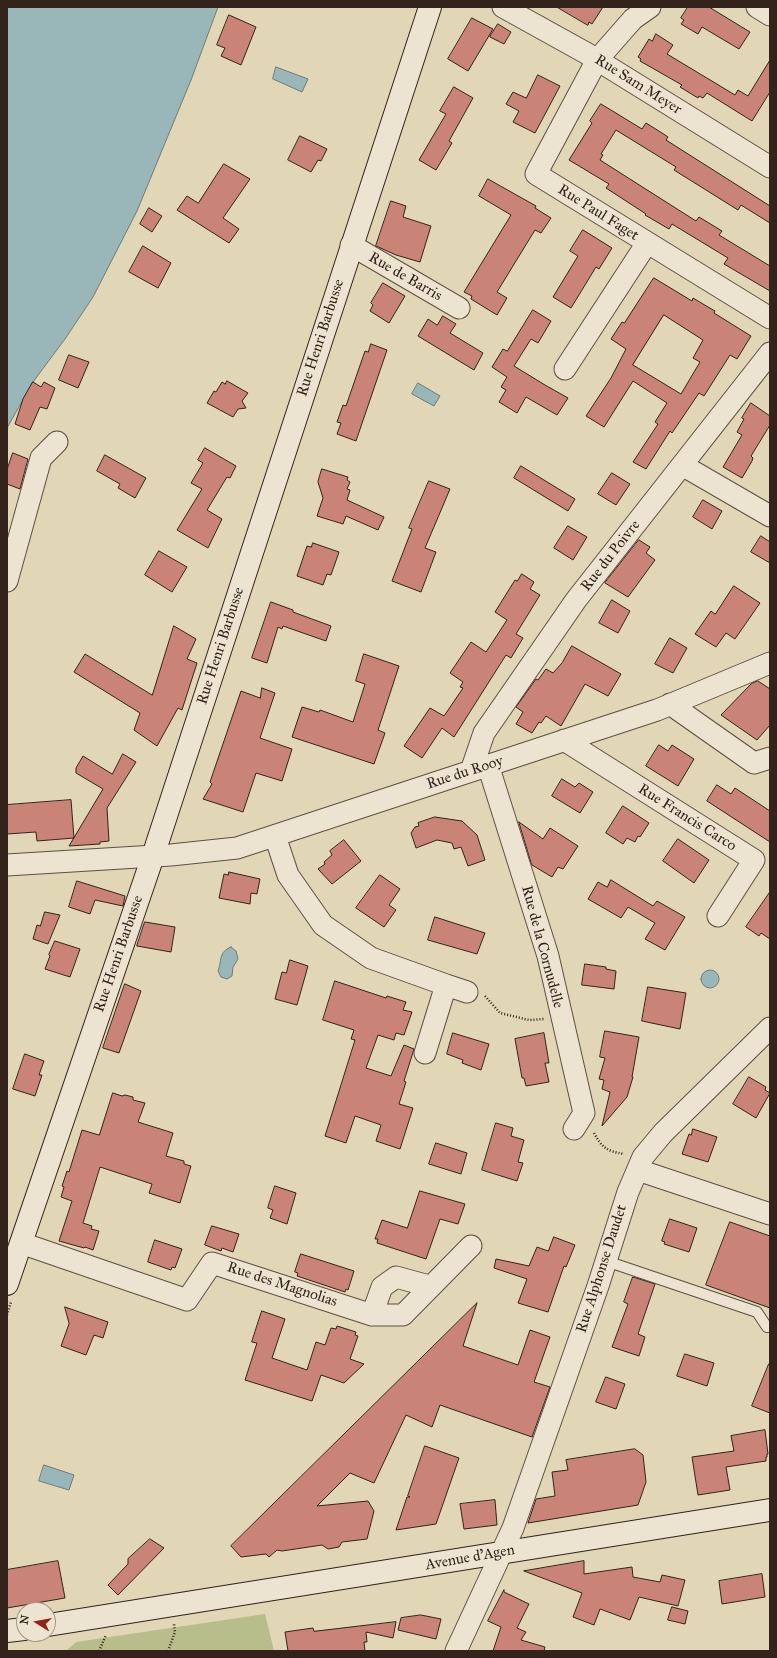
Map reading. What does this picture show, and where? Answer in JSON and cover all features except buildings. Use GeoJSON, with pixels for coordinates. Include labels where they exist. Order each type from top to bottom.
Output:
{"type":"FeatureCollection","features":[{"type":"Feature","properties":{"kind":"main road","name":"Rue Henri Barbusse"},"geometry":{"type":"LineString","coordinates":[[7,1284],[153,856],[351,245],[430,7]]}},
{"type":"Feature","properties":{"kind":"main road","name":"Avenue d'Agen"},"geometry":{"type":"LineString","coordinates":[[56,1624],[439,1564],[502,1552],[770,1510]]}},
{"type":"Feature","properties":{"kind":"street","name":"Rue Sam Meyer"},"geometry":{"type":"LineString","coordinates":[[503,7],[597,60],[770,167]]}},
{"type":"Feature","properties":{"kind":"street"},"geometry":{"type":"LineString","coordinates":[[597,60],[633,19],[650,7]]}},
{"type":"Feature","properties":{"kind":"street"},"geometry":{"type":"LineString","coordinates":[[756,7],[770,15]]}},
{"type":"Feature","properties":{"kind":"street","name":"Rue Paul Faget"},"geometry":{"type":"LineString","coordinates":[[597,60],[536,174],[770,318]]}},
{"type":"Feature","properties":{"kind":"street"},"geometry":{"type":"LineString","coordinates":[[565,369],[647,243]]}},
{"type":"Feature","properties":{"kind":"street","name":"Rue de Barris"},"geometry":{"type":"LineString","coordinates":[[351,245],[459,308]]}},
{"type":"Feature","properties":{"kind":"street","name":"Rue du Poivre"},"geometry":{"type":"LineString","coordinates":[[480,768],[484,734],[488,727],[576,600],[770,353]]}},
{"type":"Feature","properties":{"kind":"street"},"geometry":{"type":"LineString","coordinates":[[7,581],[41,458],[57,442]]}},
{"type":"Feature","properties":{"kind":"street"},"geometry":{"type":"LineString","coordinates":[[682,465],[770,516]]}},
{"type":"Feature","properties":{"kind":"street","name":"Rue du Rooy"},"geometry":{"type":"LineString","coordinates":[[7,865],[153,856],[237,848],[670,704],[770,663]]}},
{"type":"Feature","properties":{"kind":"street"},"geometry":{"type":"LineString","coordinates":[[670,704],[754,763],[770,758]]}},
{"type":"Feature","properties":{"kind":"street","name":"Rue Francis Carco"},"geometry":{"type":"LineString","coordinates":[[564,740],[754,860],[718,916]]}},
{"type":"Feature","properties":{"kind":"street","name":"Rue de la Cornudelle"},"geometry":{"type":"LineString","coordinates":[[480,768],[548,956],[561,1013],[579,1121]]}},
{"type":"Feature","properties":{"kind":"street"},"geometry":{"type":"LineString","coordinates":[[275,836],[288,875],[323,925],[371,958],[467,992]]}},
{"type":"Feature","properties":{"kind":"street"},"geometry":{"type":"LineString","coordinates":[[425,1053],[446,985]]}},
{"type":"Feature","properties":{"kind":"street","name":"Rue Alphonse Daudet"},"geometry":{"type":"LineString","coordinates":[[456,1651],[513,1528],[606,1261],[628,1192],[641,1164],[663,1133],[770,1028]]}},
{"type":"Feature","properties":{"kind":"street"},"geometry":{"type":"LineString","coordinates":[[641,1164],[770,1214]]}},
{"type":"Feature","properties":{"kind":"street","name":"Rue des Magnolias"},"geometry":{"type":"LineString","coordinates":[[21,1243],[187,1300],[212,1262],[372,1315],[403,1315],[471,1246]]}},
{"type":"Feature","properties":{"kind":"street"},"geometry":{"type":"LineString","coordinates":[[372,1315],[382,1287],[396,1277],[430,1286]]}},
{"type":"Feature","properties":{"kind":"lane"},"geometry":{"type":"LineString","coordinates":[[606,1261],[758,1312],[767,1327]]}},
{"type":"Feature","properties":{"kind":"path"},"geometry":{"type":"LineString","coordinates":[[467,992],[484,995],[500,1013],[519,1018],[540,1020],[561,1013]]}},
{"type":"Feature","properties":{"kind":"path"},"geometry":{"type":"LineString","coordinates":[[579,1121],[602,1146],[609,1151],[641,1164]]}},
{"type":"Feature","properties":{"kind":"path"},"geometry":{"type":"LineString","coordinates":[[168,1651],[175,1632],[170,1606]]}},
{"type":"Feature","properties":{"kind":"green space"},"geometry":{"type":"Polygon","coordinates":[[[265,1614],[274,1651],[66,1651],[76,1642],[265,1614]]]}},
{"type":"Feature","properties":{"kind":"water"},"geometry":{"type":"Polygon","coordinates":[[[7,7],[218,7],[191,80],[137,211],[93,297],[65,339],[33,382],[7,428],[7,7]]]}},
{"type":"Feature","properties":{"kind":"water"},"geometry":{"type":"Polygon","coordinates":[[[276,67],[308,79],[302,92],[273,79],[276,67]]]}},
{"type":"Feature","properties":{"kind":"water"},"geometry":{"type":"Polygon","coordinates":[[[418,383],[440,396],[434,406],[412,394],[418,383]]]}},
{"type":"Feature","properties":{"kind":"water"},"geometry":{"type":"Polygon","coordinates":[[[231,947],[236,951],[238,959],[233,967],[232,976],[227,979],[221,977],[218,971],[222,954],[231,947]]]}},
{"type":"Feature","properties":{"kind":"water"},"geometry":{"type":"Polygon","coordinates":[[[706,970],[714,970],[719,975],[717,986],[714,988],[706,988],[701,983],[701,975],[706,970]]]}},
{"type":"Feature","properties":{"kind":"water"},"geometry":{"type":"Polygon","coordinates":[[[44,1465],[74,1475],[69,1490],[39,1481],[44,1465]]]}}]}
